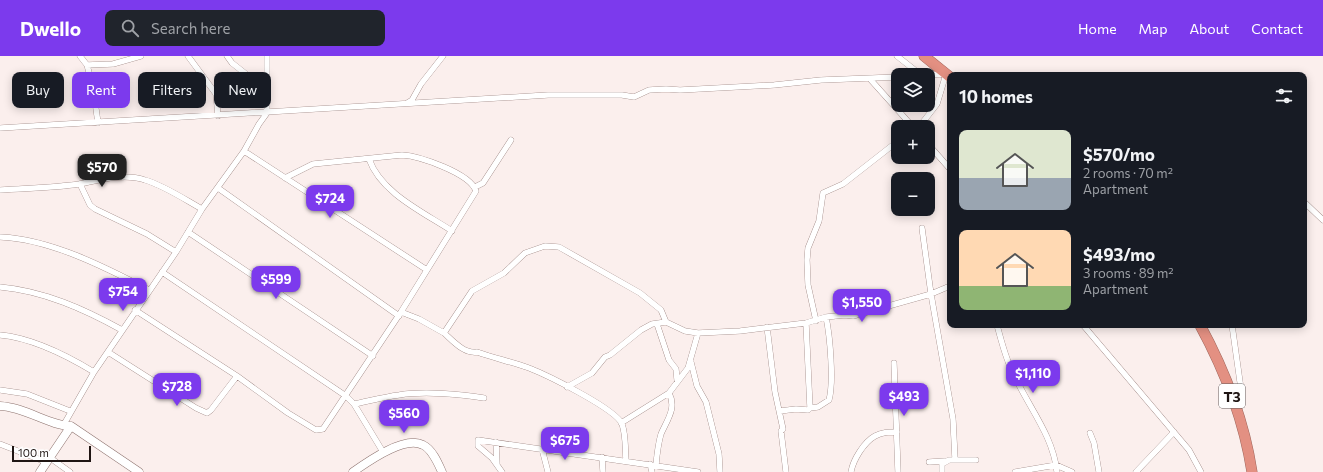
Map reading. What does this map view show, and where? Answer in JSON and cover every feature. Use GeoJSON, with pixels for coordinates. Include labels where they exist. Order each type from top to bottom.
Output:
{"type":"FeatureCollection","features":[{"type":"Feature","properties":{"kind":"highway"},"geometry":{"type":"LineString","coordinates":[[924,56],[947,75]]}},
{"type":"Feature","properties":{"kind":"highway","name":"T3"},"geometry":{"type":"LineString","coordinates":[[1201,328],[1226,379],[1236,407],[1246,437],[1252,472]]}},
{"type":"Feature","properties":{"kind":"street"},"geometry":{"type":"LineString","coordinates":[[80,56],[87,65],[93,86],[98,123]]}},
{"type":"Feature","properties":{"kind":"street"},"geometry":{"type":"LineString","coordinates":[[87,65],[113,64],[141,56]]}},
{"type":"Feature","properties":{"kind":"street"},"geometry":{"type":"LineString","coordinates":[[188,56],[216,94],[218,116]]}},
{"type":"Feature","properties":{"kind":"street"},"geometry":{"type":"LineString","coordinates":[[226,56],[244,72]]}},
{"type":"Feature","properties":{"kind":"street"},"geometry":{"type":"LineString","coordinates":[[40,472],[67,426],[70,411],[94,372],[176,252],[202,210],[244,151],[267,113],[267,56]]}},
{"type":"Feature","properties":{"kind":"street"},"geometry":{"type":"LineString","coordinates":[[407,103],[412,100],[421,84],[443,56]]}},
{"type":"Feature","properties":{"kind":"street"},"geometry":{"type":"LineString","coordinates":[[897,56],[911,68]]}},
{"type":"Feature","properties":{"kind":"street"},"geometry":{"type":"LineString","coordinates":[[935,76],[947,76]]}},
{"type":"Feature","properties":{"kind":"street"},"geometry":{"type":"LineString","coordinates":[[0,128],[548,95],[622,95],[634,97],[643,92],[660,89],[680,90],[774,85],[821,80],[891,78]]}},
{"type":"Feature","properties":{"kind":"street"},"geometry":{"type":"LineString","coordinates":[[870,79],[908,120]]}},
{"type":"Feature","properties":{"kind":"street"},"geometry":{"type":"LineString","coordinates":[[925,120],[938,104],[947,79]]}},
{"type":"Feature","properties":{"kind":"street"},"geometry":{"type":"LineString","coordinates":[[475,187],[483,183],[511,140]]}},
{"type":"Feature","properties":{"kind":"street"},"geometry":{"type":"LineString","coordinates":[[816,321],[808,285],[807,260],[808,248],[819,221],[823,193],[843,184],[891,146]]}},
{"type":"Feature","properties":{"kind":"street"},"geometry":{"type":"LineString","coordinates":[[244,151],[427,270]]}},
{"type":"Feature","properties":{"kind":"street"},"geometry":{"type":"LineString","coordinates":[[935,152],[947,166]]}},
{"type":"Feature","properties":{"kind":"street"},"geometry":{"type":"LineString","coordinates":[[285,178],[313,164],[326,161],[369,159],[402,155],[416,156],[446,169],[475,187]]}},
{"type":"Feature","properties":{"kind":"street"},"geometry":{"type":"LineString","coordinates":[[369,159],[373,172],[384,186],[452,231]]}},
{"type":"Feature","properties":{"kind":"street"},"geometry":{"type":"LineString","coordinates":[[0,190],[80,184],[93,180],[117,178],[144,179],[163,187],[202,210]]}},
{"type":"Feature","properties":{"kind":"street"},"geometry":{"type":"LineString","coordinates":[[80,184],[90,205],[95,209],[147,234],[176,252]]}},
{"type":"Feature","properties":{"kind":"street"},"geometry":{"type":"LineString","coordinates":[[135,310],[237,376],[288,413],[320,431],[328,423],[400,314],[474,195],[476,191],[475,187]]}},
{"type":"Feature","properties":{"kind":"street"},"geometry":{"type":"LineString","coordinates":[[218,188],[400,314],[419,319],[444,333],[450,340],[471,353],[477,352],[529,368],[600,403],[614,413],[621,423],[625,440],[626,460]]}},
{"type":"Feature","properties":{"kind":"street"},"geometry":{"type":"LineString","coordinates":[[1307,205],[1323,220]]}},
{"type":"Feature","properties":{"kind":"street"},"geometry":{"type":"LineString","coordinates":[[922,228],[931,294],[953,419],[955,460]]}},
{"type":"Feature","properties":{"kind":"street"},"geometry":{"type":"LineString","coordinates":[[188,232],[372,356]]}},
{"type":"Feature","properties":{"kind":"street"},"geometry":{"type":"LineString","coordinates":[[0,237],[19,238],[89,260],[149,290]]}},
{"type":"Feature","properties":{"kind":"street"},"geometry":{"type":"LineString","coordinates":[[444,333],[472,291],[504,273],[525,253],[545,246],[559,247],[640,293],[661,310],[666,322]]}},
{"type":"Feature","properties":{"kind":"street"},"geometry":{"type":"LineString","coordinates":[[162,272],[346,396],[354,404],[383,452]]}},
{"type":"Feature","properties":{"kind":"street"},"geometry":{"type":"LineString","coordinates":[[0,287],[17,289],[72,305],[122,330]]}},
{"type":"Feature","properties":{"kind":"street"},"geometry":{"type":"LineString","coordinates":[[567,387],[592,373],[605,358],[610,356],[641,330],[652,324],[666,322],[685,331],[698,333],[730,332],[768,328],[806,323],[826,317],[844,315],[853,316],[931,294],[947,287]]}},
{"type":"Feature","properties":{"kind":"street"},"geometry":{"type":"LineString","coordinates":[[780,411],[796,409],[808,410],[810,408],[818,408],[829,400],[831,396],[830,335],[826,317]]}},
{"type":"Feature","properties":{"kind":"street"},"geometry":{"type":"LineString","coordinates":[[806,323],[810,408]]}},
{"type":"Feature","properties":{"kind":"street"},"geometry":{"type":"LineString","coordinates":[[657,324],[669,360],[676,369],[677,380]]}},
{"type":"Feature","properties":{"kind":"street"},"geometry":{"type":"LineString","coordinates":[[768,328],[775,392],[780,411],[786,472]]}},
{"type":"Feature","properties":{"kind":"street"},"geometry":{"type":"LineString","coordinates":[[998,328],[1014,376],[1048,437],[1057,472]]}},
{"type":"Feature","properties":{"kind":"street"},"geometry":{"type":"LineString","coordinates":[[1086,328],[1174,432],[1188,450],[1201,472]]}},
{"type":"Feature","properties":{"kind":"street"},"geometry":{"type":"LineString","coordinates":[[1232,328],[1241,389],[1236,407]]}},
{"type":"Feature","properties":{"kind":"street"},"geometry":{"type":"LineString","coordinates":[[621,423],[669,393],[677,380],[686,371],[698,333]]}},
{"type":"Feature","properties":{"kind":"street"},"geometry":{"type":"LineString","coordinates":[[0,335],[39,345],[63,355],[94,372]]}},
{"type":"Feature","properties":{"kind":"street"},"geometry":{"type":"LineString","coordinates":[[108,352],[196,408],[207,412],[211,410],[237,376]]}},
{"type":"Feature","properties":{"kind":"street"},"geometry":{"type":"LineString","coordinates":[[690,362],[697,386],[706,402],[719,454],[720,472]]}},
{"type":"Feature","properties":{"kind":"street"},"geometry":{"type":"LineString","coordinates":[[894,363],[898,472]]}},
{"type":"Feature","properties":{"kind":"street"},"geometry":{"type":"LineString","coordinates":[[0,390],[27,394],[70,411]]}},
{"type":"Feature","properties":{"kind":"street"},"geometry":{"type":"LineString","coordinates":[[652,472],[661,435],[671,417],[671,397],[669,393]]}},
{"type":"Feature","properties":{"kind":"street"},"geometry":{"type":"LineString","coordinates":[[354,404],[399,395],[412,394],[468,395],[484,398]]}},
{"type":"Feature","properties":{"kind":"street"},"geometry":{"type":"LineString","coordinates":[[0,406],[24,411],[67,426],[139,472]]}},
{"type":"Feature","properties":{"kind":"street"},"geometry":{"type":"LineString","coordinates":[[851,472],[856,458],[874,436],[882,433],[897,432]]}},
{"type":"Feature","properties":{"kind":"street"},"geometry":{"type":"LineString","coordinates":[[1090,432],[1094,442],[1099,472]]}},
{"type":"Feature","properties":{"kind":"street"},"geometry":{"type":"LineString","coordinates":[[1136,472],[1174,432]]}},
{"type":"Feature","properties":{"kind":"street"},"geometry":{"type":"LineString","coordinates":[[502,472],[497,464],[477,444],[477,441],[480,440],[542,448],[698,472]]}},
{"type":"Feature","properties":{"kind":"street"},"geometry":{"type":"LineString","coordinates":[[496,442],[497,464]]}},
{"type":"Feature","properties":{"kind":"street"},"geometry":{"type":"LineString","coordinates":[[353,472],[383,452],[407,443],[421,444],[428,448],[442,472]]}},
{"type":"Feature","properties":{"kind":"street"},"geometry":{"type":"LineString","coordinates":[[0,444],[48,460],[70,472]]}},
{"type":"Feature","properties":{"kind":"street"},"geometry":{"type":"LineString","coordinates":[[542,448],[548,472]]}},
{"type":"Feature","properties":{"kind":"street"},"geometry":{"type":"LineString","coordinates":[[602,457],[603,472]]}},
{"type":"Feature","properties":{"kind":"street"},"geometry":{"type":"LineString","coordinates":[[930,462],[976,460]]}},
{"type":"Feature","properties":{"kind":"street"},"geometry":{"type":"LineString","coordinates":[[942,472],[942,464],[945,461]]}},
{"type":"Feature","properties":{"kind":"street"},"geometry":{"type":"LineString","coordinates":[[1014,472],[1056,466],[1072,472]]}}]}
